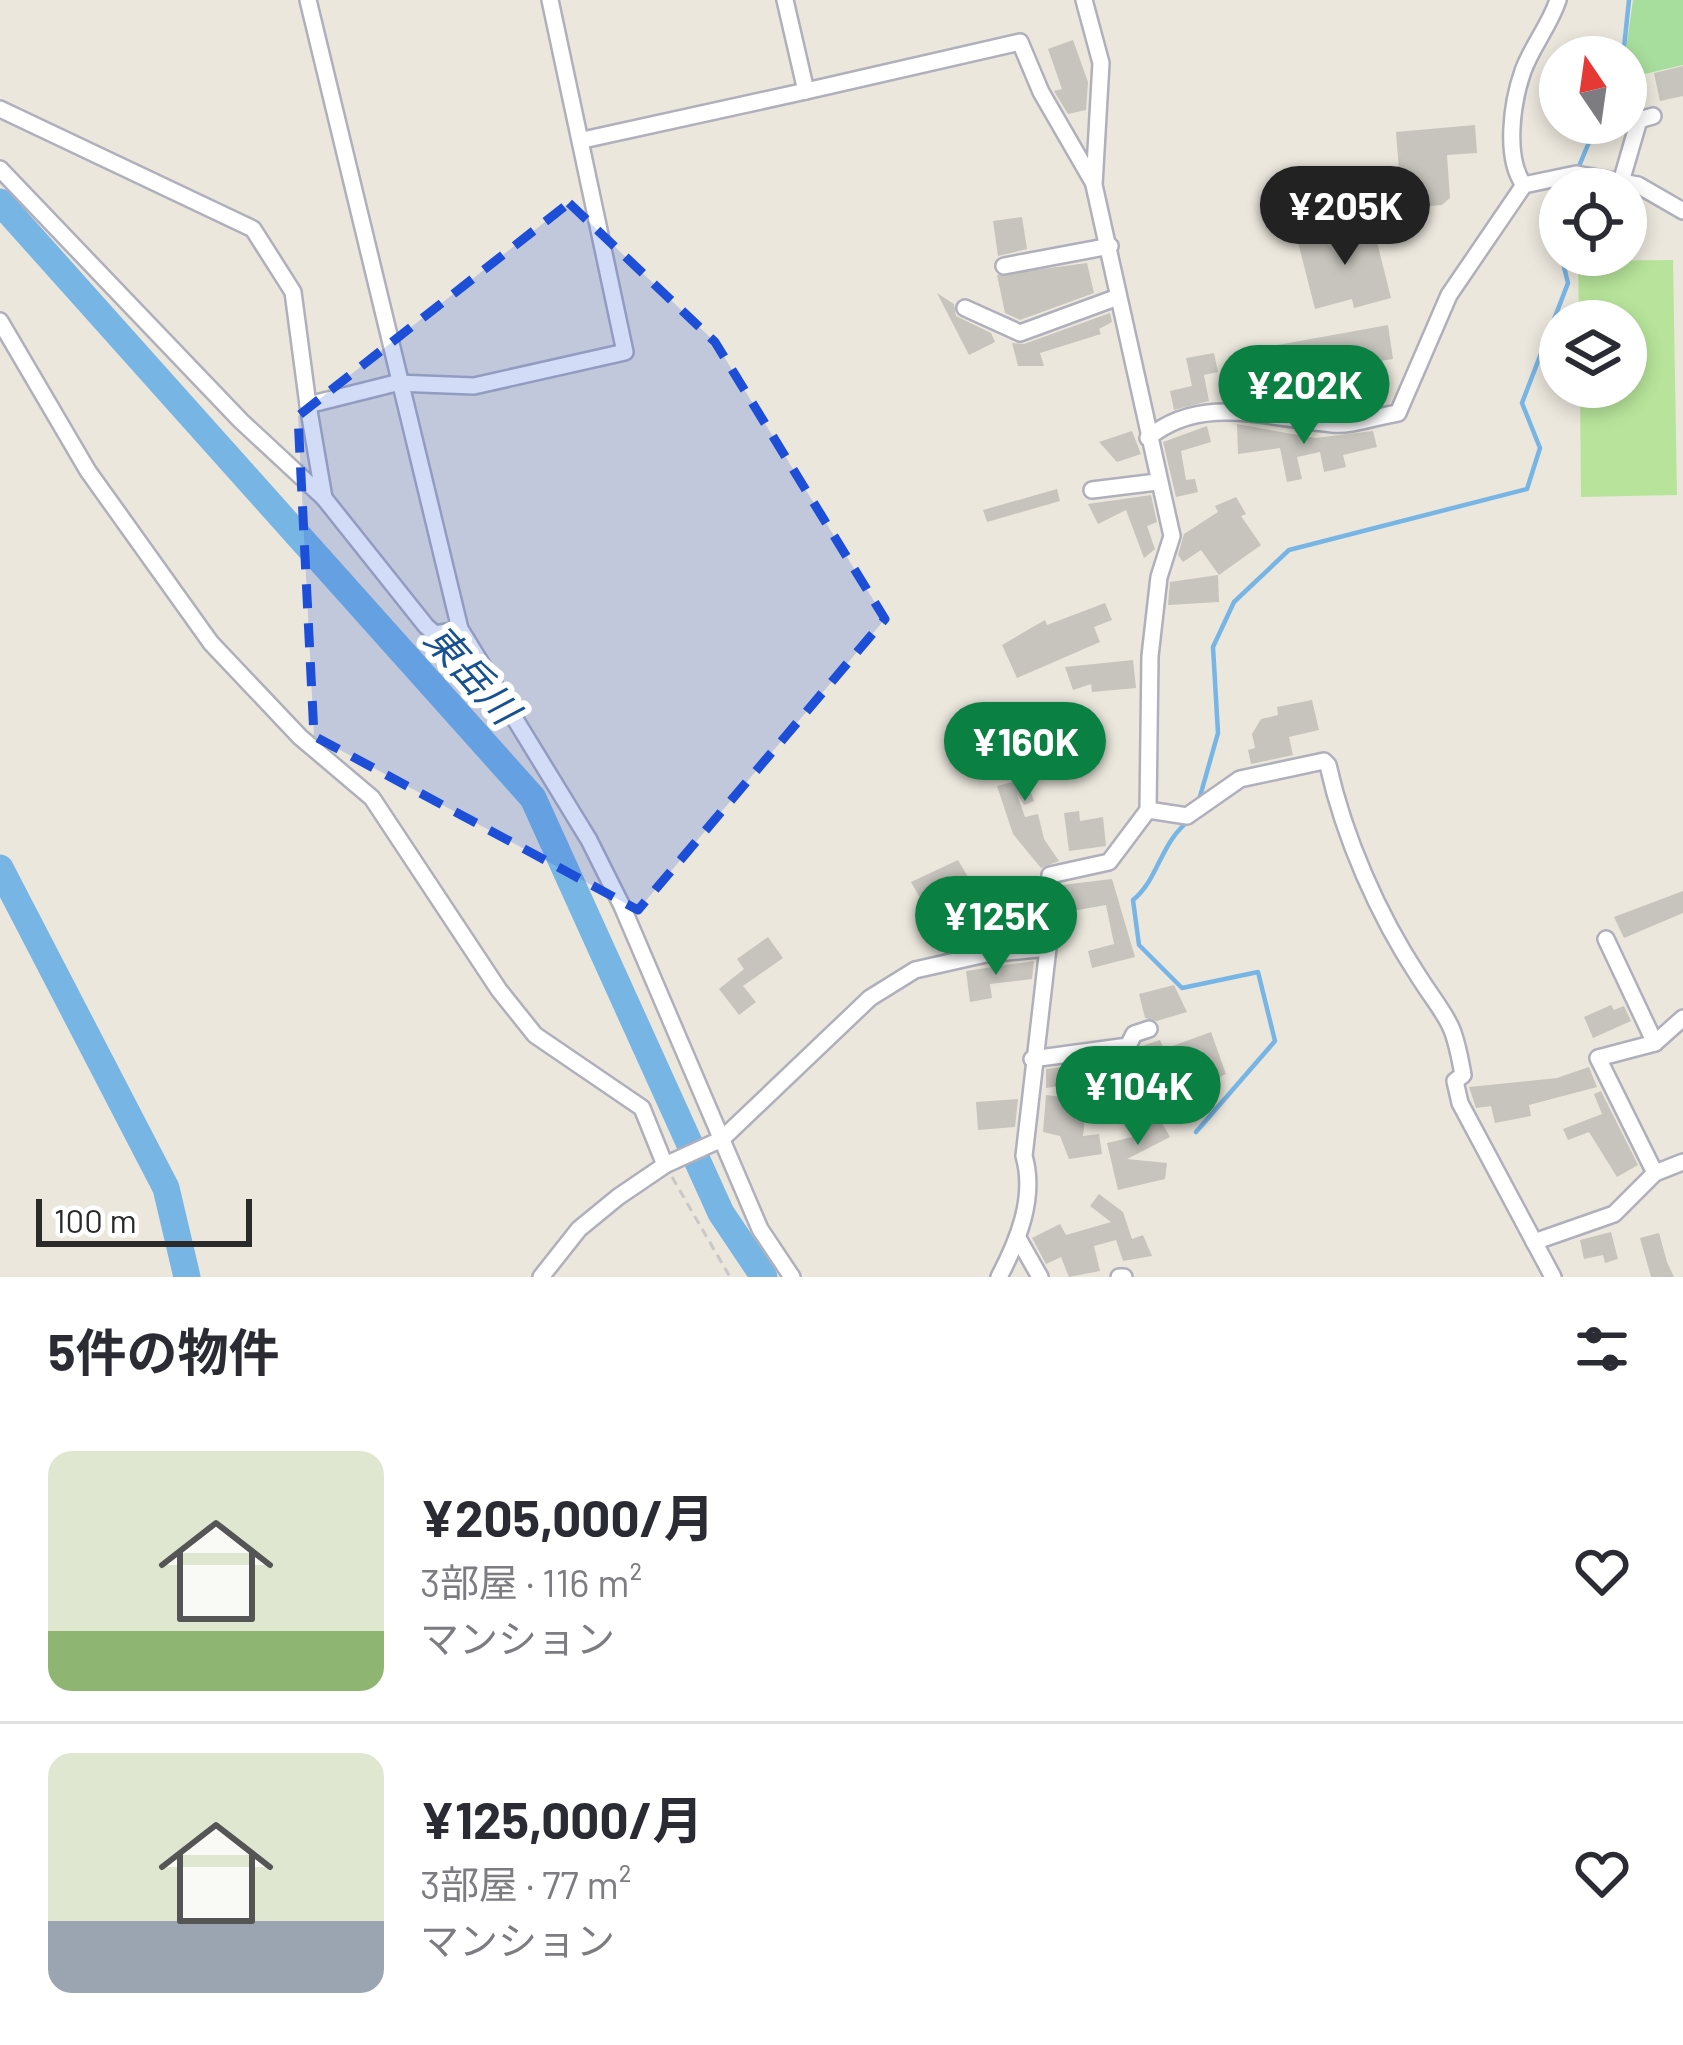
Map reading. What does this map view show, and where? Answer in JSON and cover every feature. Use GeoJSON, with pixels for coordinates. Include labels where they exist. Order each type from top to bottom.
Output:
{"type":"FeatureCollection","features":[{"type":"Feature","properties":{"kind":"street"},"geometry":{"type":"LineString","coordinates":[[308,0],[396,383],[460,629],[589,840],[760,1229],[792,1277]]}},
{"type":"Feature","properties":{"kind":"street"},"geometry":{"type":"LineString","coordinates":[[308,405],[396,383],[474,386],[626,352],[550,0]]}},
{"type":"Feature","properties":{"kind":"street"},"geometry":{"type":"LineString","coordinates":[[785,0],[806,91]]}},
{"type":"Feature","properties":{"kind":"street"},"geometry":{"type":"LineString","coordinates":[[1084,0],[1101,63],[1094,184]]}},
{"type":"Feature","properties":{"kind":"street"},"geometry":{"type":"LineString","coordinates":[[1524,185],[1513,170],[1512,141],[1522,72],[1558,0]]}},
{"type":"Feature","properties":{"kind":"street"},"geometry":{"type":"LineString","coordinates":[[583,140],[1020,42],[1041,92],[1094,184],[1156,482],[1172,536],[1159,577],[1150,656],[1148,810],[1109,862],[1050,875],[1048,948],[1024,1156],[1030,1174],[1019,1240],[998,1277]]}},
{"type":"Feature","properties":{"kind":"street"},"geometry":{"type":"LineString","coordinates":[[0,110],[253,229],[293,292],[324,498]]}},
{"type":"Feature","properties":{"kind":"street"},"geometry":{"type":"LineString","coordinates":[[1625,168],[1639,120],[1653,116]]}},
{"type":"Feature","properties":{"kind":"street"},"geometry":{"type":"LineString","coordinates":[[0,169],[241,421],[324,498],[426,626],[435,634],[460,629]]}},
{"type":"Feature","properties":{"kind":"street"},"geometry":{"type":"LineString","coordinates":[[1148,438],[1163,425],[1238,410],[1337,425],[1398,413],[1449,295],[1524,185],[1539,182]]}},
{"type":"Feature","properties":{"kind":"street"},"geometry":{"type":"LineString","coordinates":[[1647,190],[1683,212]]}},
{"type":"Feature","properties":{"kind":"street"},"geometry":{"type":"LineString","coordinates":[[1004,266],[1110,246]]}},
{"type":"Feature","properties":{"kind":"street"},"geometry":{"type":"LineString","coordinates":[[965,308],[1012,335],[1118,297]]}},
{"type":"Feature","properties":{"kind":"street"},"geometry":{"type":"LineString","coordinates":[[0,321],[88,471],[211,644],[299,736],[372,798],[474,953],[536,1035],[642,1108],[665,1165]]}},
{"type":"Feature","properties":{"kind":"street"},"geometry":{"type":"LineString","coordinates":[[1092,490],[1156,482]]}},
{"type":"Feature","properties":{"kind":"street"},"geometry":{"type":"LineString","coordinates":[[1148,810],[1187,816],[1240,779],[1324,761],[1338,809],[1376,893],[1420,978],[1448,1013],[1463,1076],[1455,1081],[1470,1126],[1553,1277]]}},
{"type":"Feature","properties":{"kind":"street"},"geometry":{"type":"LineString","coordinates":[[1606,939],[1655,1043]]}},
{"type":"Feature","properties":{"kind":"street"},"geometry":{"type":"LineString","coordinates":[[541,1277],[579,1229],[665,1165],[722,1139],[869,998],[915,970],[1048,948]]}},
{"type":"Feature","properties":{"kind":"street"},"geometry":{"type":"LineString","coordinates":[[1655,1173],[1598,1058],[1655,1043],[1683,1018]]}},
{"type":"Feature","properties":{"kind":"street"},"geometry":{"type":"LineString","coordinates":[[1148,1029],[1134,1034],[1128,1046],[1142,1101],[1150,1104]]}},
{"type":"Feature","properties":{"kind":"street"},"geometry":{"type":"LineString","coordinates":[[1032,1059],[1128,1046]]}},
{"type":"Feature","properties":{"kind":"street"},"geometry":{"type":"LineString","coordinates":[[1534,1242],[1614,1214],[1655,1173],[1683,1162]]}},
{"type":"Feature","properties":{"kind":"street"},"geometry":{"type":"LineString","coordinates":[[1019,1240],[1040,1277]]}},
{"type":"Feature","properties":{"kind":"path"},"geometry":{"type":"LineString","coordinates":[[665,1165],[730,1277]]}},
{"type":"Feature","properties":{"kind":"highlighted area"},"geometry":{"type":"Polygon","coordinates":[[[569,203],[715,342],[885,619],[638,910],[314,736],[298,416],[569,203]]]}},
{"type":"Feature","properties":{"kind":"green space"},"geometry":{"type":"Polygon","coordinates":[[[1633,0],[1683,0],[1683,65],[1647,73],[1647,36],[1628,36],[1633,0]]]}},
{"type":"Feature","properties":{"kind":"green space"},"geometry":{"type":"Polygon","coordinates":[[[1647,260],[1673,260],[1677,495],[1581,497],[1580,408],[1647,408],[1647,300],[1579,300],[1578,276],[1647,276],[1647,260]]]}},
{"type":"Feature","properties":{"kind":"building"},"geometry":{"type":"Polygon","coordinates":[[[1073,40],[1088,82],[1086,110],[1068,114],[1054,91],[1062,89],[1048,49],[1073,40]]]}},
{"type":"Feature","properties":{"kind":"building"},"geometry":{"type":"Polygon","coordinates":[[[1683,66],[1683,96],[1660,101],[1654,73],[1683,66]]]}},
{"type":"Feature","properties":{"kind":"building"},"geometry":{"type":"Polygon","coordinates":[[[1475,125],[1477,153],[1447,155],[1450,198],[1442,205],[1402,209],[1396,132],[1475,125]]]}},
{"type":"Feature","properties":{"kind":"building"},"geometry":{"type":"Polygon","coordinates":[[[1022,217],[1027,249],[998,256],[993,221],[1022,217]]]}},
{"type":"Feature","properties":{"kind":"building"},"geometry":{"type":"Polygon","coordinates":[[[1372,222],[1391,298],[1354,308],[1352,299],[1315,309],[1298,242],[1372,222]]]}},
{"type":"Feature","properties":{"kind":"building"},"geometry":{"type":"Polygon","coordinates":[[[1087,263],[1094,293],[1020,320],[1005,313],[997,275],[1087,263]]]}},
{"type":"Feature","properties":{"kind":"building"},"geometry":{"type":"Polygon","coordinates":[[[937,293],[954,304],[956,316],[991,333],[995,342],[969,355],[937,293]]]}},
{"type":"Feature","properties":{"kind":"building"},"geometry":{"type":"Polygon","coordinates":[[[1110,313],[1112,322],[1099,329],[1101,334],[1040,353],[1044,366],[1018,366],[1012,343],[1024,344],[1110,313]]]}},
{"type":"Feature","properties":{"kind":"building"},"geometry":{"type":"Polygon","coordinates":[[[1388,325],[1393,359],[1341,367],[1345,402],[1308,409],[1287,406],[1277,381],[1271,382],[1264,356],[1274,356],[1272,346],[1388,325]]]}},
{"type":"Feature","properties":{"kind":"building"},"geometry":{"type":"Polygon","coordinates":[[[1214,353],[1218,372],[1204,375],[1209,401],[1174,410],[1170,391],[1192,386],[1186,358],[1214,353]]]}},
{"type":"Feature","properties":{"kind":"building"},"geometry":{"type":"Polygon","coordinates":[[[1237,424],[1315,438],[1373,431],[1377,447],[1343,455],[1346,467],[1324,472],[1320,452],[1297,457],[1302,479],[1287,482],[1280,448],[1238,454],[1237,424]]]}},
{"type":"Feature","properties":{"kind":"building"},"geometry":{"type":"Polygon","coordinates":[[[1207,426],[1211,442],[1181,451],[1186,480],[1195,479],[1198,492],[1176,497],[1163,442],[1207,426]]]}},
{"type":"Feature","properties":{"kind":"building"},"geometry":{"type":"Polygon","coordinates":[[[1132,431],[1141,454],[1117,462],[1099,442],[1132,431]]]}},
{"type":"Feature","properties":{"kind":"building"},"geometry":{"type":"Polygon","coordinates":[[[1057,489],[1060,501],[987,522],[983,510],[1057,489]]]}},
{"type":"Feature","properties":{"kind":"building"},"geometry":{"type":"Polygon","coordinates":[[[1151,495],[1157,522],[1147,526],[1155,549],[1144,558],[1126,510],[1098,524],[1088,504],[1151,495]]]}},
{"type":"Feature","properties":{"kind":"building"},"geometry":{"type":"Polygon","coordinates":[[[1236,497],[1246,514],[1241,516],[1261,545],[1219,575],[1201,550],[1183,562],[1178,555],[1184,534],[1218,512],[1215,506],[1236,497]]]}},
{"type":"Feature","properties":{"kind":"building"},"geometry":{"type":"Polygon","coordinates":[[[1218,575],[1219,602],[1168,605],[1170,582],[1218,575]]]}},
{"type":"Feature","properties":{"kind":"building"},"geometry":{"type":"Polygon","coordinates":[[[1105,603],[1112,620],[1094,627],[1100,642],[1017,678],[1002,645],[1045,620],[1047,625],[1105,603]]]}},
{"type":"Feature","properties":{"kind":"building"},"geometry":{"type":"Polygon","coordinates":[[[1133,660],[1136,688],[1092,692],[1091,684],[1073,690],[1065,667],[1133,660]]]}},
{"type":"Feature","properties":{"kind":"building"},"geometry":{"type":"Polygon","coordinates":[[[1312,700],[1319,730],[1289,737],[1293,755],[1251,764],[1248,750],[1255,748],[1252,734],[1261,719],[1278,715],[1277,707],[1312,700]]]}},
{"type":"Feature","properties":{"kind":"building"},"geometry":{"type":"Polygon","coordinates":[[[1021,727],[1031,765],[1040,762],[1043,776],[1027,781],[1034,801],[1024,805],[1017,794],[1025,817],[1038,814],[1044,839],[1059,861],[1041,868],[1013,834],[997,786],[1016,781],[1011,768],[1018,766],[1009,730],[1021,727]]]}},
{"type":"Feature","properties":{"kind":"building"},"geometry":{"type":"Polygon","coordinates":[[[1079,811],[1080,821],[1103,817],[1106,846],[1069,851],[1064,813],[1079,811]]]}},
{"type":"Feature","properties":{"kind":"building"},"geometry":{"type":"Polygon","coordinates":[[[958,860],[974,887],[932,919],[911,882],[958,860]]]}},
{"type":"Feature","properties":{"kind":"building"},"geometry":{"type":"Polygon","coordinates":[[[1112,879],[1135,957],[1092,968],[1088,951],[1114,944],[1106,905],[1061,913],[1062,885],[1112,879]]]}},
{"type":"Feature","properties":{"kind":"building"},"geometry":{"type":"Polygon","coordinates":[[[984,884],[1038,889],[1037,910],[982,903],[984,884]]]}},
{"type":"Feature","properties":{"kind":"building"},"geometry":{"type":"Polygon","coordinates":[[[1683,891],[1683,913],[1624,938],[1614,917],[1683,891]]]}},
{"type":"Feature","properties":{"kind":"building"},"geometry":{"type":"Polygon","coordinates":[[[768,937],[783,958],[743,986],[756,1002],[739,1015],[719,989],[744,969],[737,959],[768,937]]]}},
{"type":"Feature","properties":{"kind":"building"},"geometry":{"type":"Polygon","coordinates":[[[1034,961],[1032,979],[990,984],[992,998],[970,1002],[966,971],[1034,961]]]}},
{"type":"Feature","properties":{"kind":"building"},"geometry":{"type":"Polygon","coordinates":[[[1174,985],[1187,1012],[1157,1021],[1145,1018],[1139,994],[1174,985]]]}},
{"type":"Feature","properties":{"kind":"building"},"geometry":{"type":"Polygon","coordinates":[[[1611,1005],[1614,1010],[1624,1006],[1631,1021],[1593,1038],[1584,1017],[1611,1005]]]}},
{"type":"Feature","properties":{"kind":"building"},"geometry":{"type":"Polygon","coordinates":[[[1211,1032],[1226,1074],[1162,1104],[1152,1092],[1149,1081],[1154,1079],[1142,1046],[1160,1040],[1164,1049],[1211,1032]]]}},
{"type":"Feature","properties":{"kind":"building"},"geometry":{"type":"Polygon","coordinates":[[[1114,1060],[1117,1076],[1046,1088],[1046,1069],[1114,1060]]]}},
{"type":"Feature","properties":{"kind":"building"},"geometry":{"type":"Polygon","coordinates":[[[1589,1067],[1597,1087],[1529,1105],[1531,1116],[1495,1123],[1491,1106],[1476,1108],[1469,1087],[1557,1078],[1589,1067]]]}},
{"type":"Feature","properties":{"kind":"building"},"geometry":{"type":"Polygon","coordinates":[[[1126,1088],[1134,1110],[1157,1114],[1170,1137],[1127,1159],[1167,1163],[1165,1179],[1118,1190],[1107,1143],[1137,1136],[1117,1091],[1126,1088]]]}},
{"type":"Feature","properties":{"kind":"building"},"geometry":{"type":"Polygon","coordinates":[[[1601,1091],[1638,1165],[1617,1177],[1589,1132],[1568,1140],[1563,1129],[1602,1114],[1594,1094],[1601,1091]]]}},
{"type":"Feature","properties":{"kind":"building"},"geometry":{"type":"Polygon","coordinates":[[[1046,1095],[1087,1100],[1083,1136],[1099,1134],[1102,1154],[1069,1159],[1060,1136],[1043,1132],[1046,1095]]]}},
{"type":"Feature","properties":{"kind":"building"},"geometry":{"type":"Polygon","coordinates":[[[1018,1099],[1015,1127],[978,1130],[976,1102],[1018,1099]]]}},
{"type":"Feature","properties":{"kind":"building"},"geometry":{"type":"Polygon","coordinates":[[[1099,1194],[1123,1212],[1132,1239],[1143,1235],[1152,1256],[1123,1261],[1116,1240],[1094,1246],[1100,1271],[1069,1277],[1061,1257],[1046,1264],[1032,1238],[1060,1224],[1066,1235],[1111,1222],[1090,1206],[1099,1194]]]}},
{"type":"Feature","properties":{"kind":"building"},"geometry":{"type":"Polygon","coordinates":[[[1611,1232],[1618,1259],[1605,1263],[1603,1255],[1584,1259],[1580,1240],[1611,1232]]]}},
{"type":"Feature","properties":{"kind":"building"},"geometry":{"type":"Polygon","coordinates":[[[1659,1233],[1674,1277],[1651,1277],[1640,1238],[1659,1233]]]}},
{"type":"Feature","properties":{"kind":"waterway"},"geometry":{"type":"LineString","coordinates":[[1625,36],[1629,0]]}},
{"type":"Feature","properties":{"kind":"waterway"},"geometry":{"type":"LineString","coordinates":[[1578,168],[1588,144]]}},
{"type":"Feature","properties":{"kind":"waterway","name":"東岳川"},"geometry":{"type":"LineString","coordinates":[[0,202],[533,798],[721,1213],[764,1277]]}},
{"type":"Feature","properties":{"kind":"waterway"},"geometry":{"type":"LineString","coordinates":[[1199,800],[1218,733],[1213,647],[1234,602],[1289,550],[1527,489],[1540,448],[1522,403],[1568,283],[1566,276]]}},
{"type":"Feature","properties":{"kind":"waterway"},"geometry":{"type":"LineString","coordinates":[[1190,820],[1172,839],[1149,882],[1133,900],[1139,945],[1182,988],[1258,972],[1275,1041],[1196,1132]]}},
{"type":"Feature","properties":{"kind":"waterway"},"geometry":{"type":"LineString","coordinates":[[0,868],[166,1188],[187,1277]]}}]}
